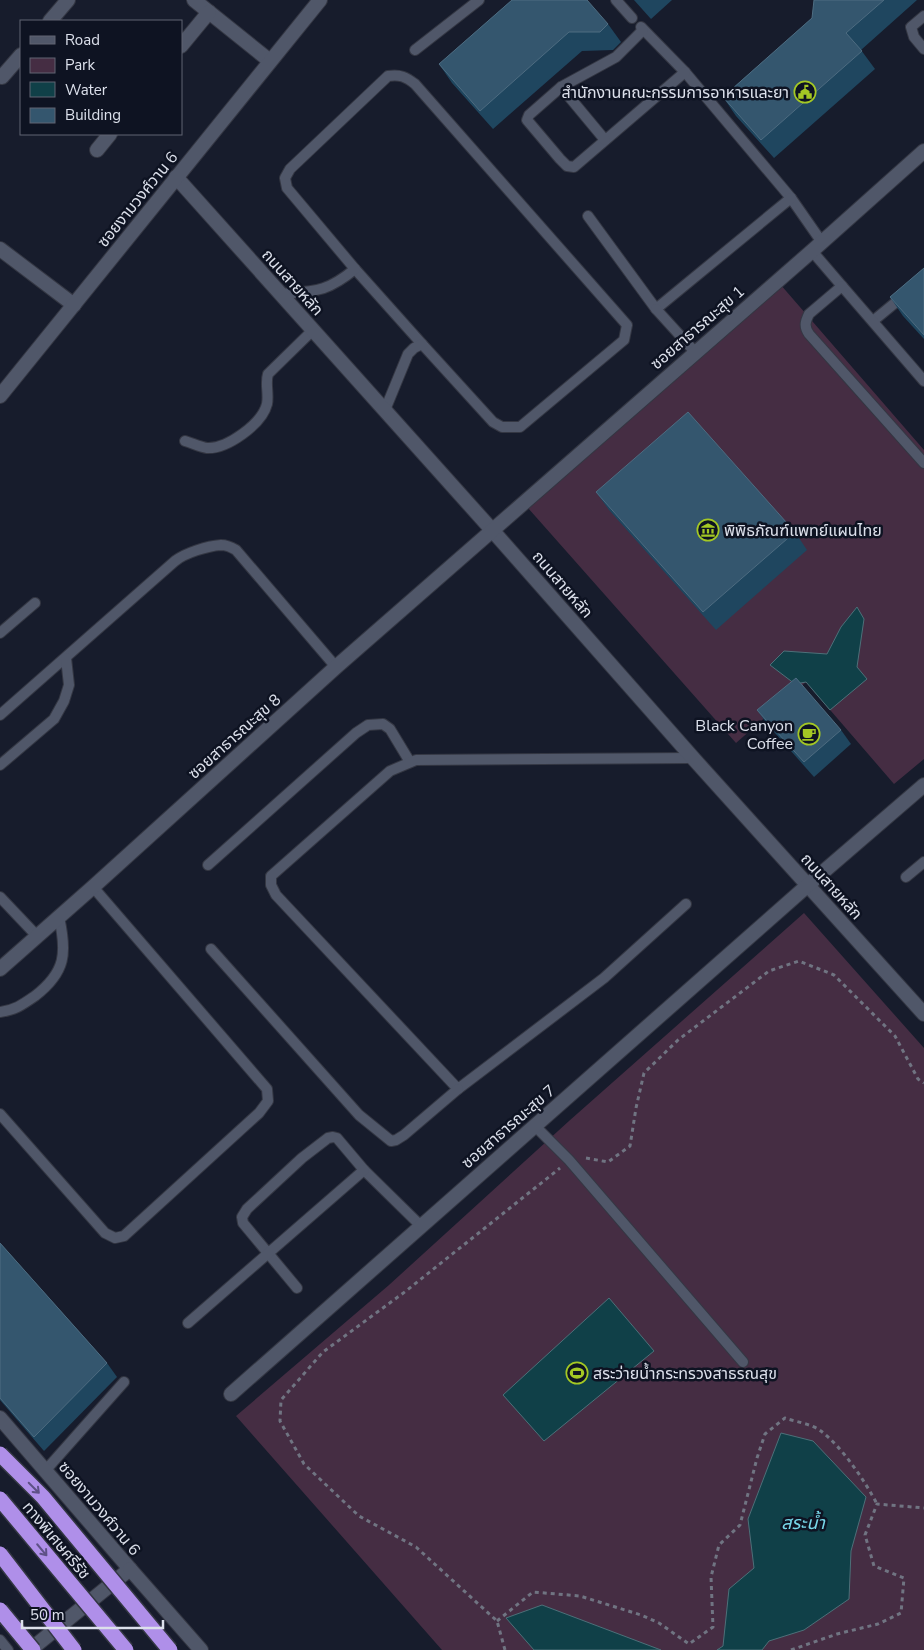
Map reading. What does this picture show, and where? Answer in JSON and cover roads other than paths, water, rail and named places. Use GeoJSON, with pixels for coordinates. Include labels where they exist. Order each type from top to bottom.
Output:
{"type":"FeatureCollection","features":[{"type":"Feature","properties":{"kind":"highway"},"geometry":{"type":"LineString","coordinates":[[0,1454],[43,1497],[170,1650]]}},
{"type":"Feature","properties":{"kind":"highway","name":"ทางพิเศษศรีรัช"},"geometry":{"type":"LineString","coordinates":[[0,1499],[126,1650]]}},
{"type":"Feature","properties":{"kind":"highway"},"geometry":{"type":"LineString","coordinates":[[0,1554],[74,1650]]}},
{"type":"Feature","properties":{"kind":"highway"},"geometry":{"type":"LineString","coordinates":[[0,1610],[32,1650]]}},
{"type":"Feature","properties":{"kind":"street"},"geometry":{"type":"LineString","coordinates":[[51,20],[68,0]]}},
{"type":"Feature","properties":{"kind":"street"},"geometry":{"type":"LineString","coordinates":[[194,0],[270,61]]}},
{"type":"Feature","properties":{"kind":"street","name":"ซอยงามวงศ์วาน 6"},"geometry":{"type":"LineString","coordinates":[[0,396],[320,0]]}},
{"type":"Feature","properties":{"kind":"street"},"geometry":{"type":"LineString","coordinates":[[182,45],[209,12]]}},
{"type":"Feature","properties":{"kind":"street"},"geometry":{"type":"LineString","coordinates":[[2,77],[20,56]]}},
{"type":"Feature","properties":{"kind":"street"},"geometry":{"type":"LineString","coordinates":[[97,150],[109,135]]}},
{"type":"Feature","properties":{"kind":"street","name":"ซอยสาธารณะสุข 1"},"geometry":{"type":"LineString","coordinates":[[492,530],[924,151]]}},
{"type":"Feature","properties":{"kind":"street","name":"ถนนสายหลัก"},"geometry":{"type":"LineString","coordinates":[[176,177],[693,758],[924,1014]]}},
{"type":"Feature","properties":{"kind":"street"},"geometry":{"type":"LineString","coordinates":[[0,249],[74,305]]}},
{"type":"Feature","properties":{"kind":"street","name":"ซอยสาธารณะสุข 8"},"geometry":{"type":"LineString","coordinates":[[0,969],[336,667],[492,530]]}},
{"type":"Feature","properties":{"kind":"street","name":"ซอยสาธารณะสุข 7"},"geometry":{"type":"LineString","coordinates":[[231,1394],[924,785]]}},
{"type":"Feature","properties":{"kind":"street","name":"ซอยงามวงศ์วาน 6"},"geometry":{"type":"LineString","coordinates":[[0,1418],[130,1569],[32,1650]]}},
{"type":"Feature","properties":{"kind":"street"},"geometry":{"type":"LineString","coordinates":[[130,1569],[201,1650]]}},
{"type":"Feature","properties":{"kind":"lane"},"geometry":{"type":"LineString","coordinates":[[415,50],[478,0]]}},
{"type":"Feature","properties":{"kind":"lane"},"geometry":{"type":"LineString","coordinates":[[616,0],[632,18]]}},
{"type":"Feature","properties":{"kind":"lane"},"geometry":{"type":"LineString","coordinates":[[924,16],[912,27],[914,37],[924,49]]}},
{"type":"Feature","properties":{"kind":"lane"},"geometry":{"type":"LineString","coordinates":[[685,72],[574,167],[567,166],[527,120],[535,109],[561,87],[616,57],[642,29],[685,72],[791,198],[822,241]]}},
{"type":"Feature","properties":{"kind":"lane"},"geometry":{"type":"LineString","coordinates":[[397,75],[405,76],[415,84],[627,324],[624,340],[520,427],[512,428],[502,427],[493,422],[422,344],[355,269],[287,188],[285,178],[290,169],[388,76],[397,75]]}},
{"type":"Feature","properties":{"kind":"lane"},"geometry":{"type":"LineString","coordinates":[[561,87],[605,140]]}},
{"type":"Feature","properties":{"kind":"lane"},"geometry":{"type":"LineString","coordinates":[[656,309],[791,198]]}},
{"type":"Feature","properties":{"kind":"lane"},"geometry":{"type":"LineString","coordinates":[[588,216],[656,309],[695,352]]}},
{"type":"Feature","properties":{"kind":"lane"},"geometry":{"type":"LineString","coordinates":[[812,251],[924,381]]}},
{"type":"Feature","properties":{"kind":"lane"},"geometry":{"type":"LineString","coordinates":[[281,294],[318,291],[332,285],[355,269]]}},
{"type":"Feature","properties":{"kind":"lane"},"geometry":{"type":"LineString","coordinates":[[873,321],[924,279]]}},
{"type":"Feature","properties":{"kind":"lane"},"geometry":{"type":"LineString","coordinates":[[842,286],[809,314],[806,320],[806,330],[923,461]]}},
{"type":"Feature","properties":{"kind":"lane"},"geometry":{"type":"LineString","coordinates":[[185,441],[206,448],[220,447],[234,439],[258,420],[266,405],[268,374],[313,330]]}},
{"type":"Feature","properties":{"kind":"lane"},"geometry":{"type":"LineString","coordinates":[[385,410],[408,354],[422,344]]}},
{"type":"Feature","properties":{"kind":"lane"},"geometry":{"type":"LineString","coordinates":[[0,715],[184,554],[221,545],[230,546],[236,550],[336,667]]}},
{"type":"Feature","properties":{"kind":"lane"},"geometry":{"type":"LineString","coordinates":[[0,633],[36,603]]}},
{"type":"Feature","properties":{"kind":"lane"},"geometry":{"type":"LineString","coordinates":[[0,765],[54,718],[61,707],[69,685],[66,658]]}},
{"type":"Feature","properties":{"kind":"lane"},"geometry":{"type":"LineString","coordinates":[[208,865],[356,733],[368,725],[383,724],[390,729],[410,762]]}},
{"type":"Feature","properties":{"kind":"lane"},"geometry":{"type":"LineString","coordinates":[[458,1089],[276,895],[271,885],[271,876],[390,771],[416,760],[693,758]]}},
{"type":"Feature","properties":{"kind":"lane"},"geometry":{"type":"LineString","coordinates":[[906,877],[924,862]]}},
{"type":"Feature","properties":{"kind":"lane"},"geometry":{"type":"LineString","coordinates":[[0,1114],[105,1233],[115,1238],[124,1236],[259,1114],[268,1101],[266,1089],[93,887]]}},
{"type":"Feature","properties":{"kind":"lane"},"geometry":{"type":"LineString","coordinates":[[0,897],[37,936]]}},
{"type":"Feature","properties":{"kind":"lane"},"geometry":{"type":"LineString","coordinates":[[211,949],[359,1115],[391,1140],[396,1140],[458,1089],[604,978],[686,904]]}},
{"type":"Feature","properties":{"kind":"lane"},"geometry":{"type":"LineString","coordinates":[[0,1012],[19,1007],[42,990],[55,977],[62,960],[64,941],[59,917]]}},
{"type":"Feature","properties":{"kind":"lane"},"geometry":{"type":"LineString","coordinates":[[535,1126],[569,1160],[743,1362]]}},
{"type":"Feature","properties":{"kind":"lane"},"geometry":{"type":"LineString","coordinates":[[297,1288],[243,1223],[242,1217],[247,1209],[302,1158],[328,1138],[337,1138],[364,1170],[421,1226]]}},
{"type":"Feature","properties":{"kind":"lane"},"geometry":{"type":"LineString","coordinates":[[188,1323],[364,1170]]}},
{"type":"Feature","properties":{"kind":"lane"},"geometry":{"type":"LineString","coordinates":[[46,1471],[124,1382]]}},
{"type":"Feature","properties":{"kind":"lane"},"geometry":{"type":"LineString","coordinates":[[0,1640],[8,1650]]}},
{"type":"Feature","properties":{"kind":"water"},"geometry":{"type":"Polygon","coordinates":[[[857,607],[864,619],[857,667],[867,679],[830,710],[806,682],[795,684],[770,665],[784,651],[827,654],[841,627],[857,607]]]}},
{"type":"Feature","properties":{"kind":"water","name":"สระว่ายน้ำกระทรวงสาธรณสุข"},"geometry":{"type":"Polygon","coordinates":[[[609,1298],[654,1351],[544,1441],[503,1395],[609,1298]]]}},
{"type":"Feature","properties":{"kind":"water","name":"สระน้ำ"},"geometry":{"type":"Polygon","coordinates":[[[781,1433],[813,1441],[866,1497],[851,1551],[849,1599],[804,1630],[769,1641],[762,1650],[717,1650],[723,1646],[729,1589],[754,1568],[748,1519],[781,1433]]]}},
{"type":"Feature","properties":{"kind":"water"},"geometry":{"type":"Polygon","coordinates":[[[542,1605],[661,1650],[534,1650],[506,1618],[542,1605]]]}},
{"type":"Feature","properties":{"kind":"place","name":"สำนักงานคณะกรรมการอาหารและยา"},"geometry":{"type":"Point","coordinates":[805,92]}},
{"type":"Feature","properties":{"kind":"place","name":"พิพิธภัณฑ์แพทย์แผนไทย"},"geometry":{"type":"Point","coordinates":[708,530]}},
{"type":"Feature","properties":{"kind":"place","name":"Black Canyon Coffee"},"geometry":{"type":"Point","coordinates":[809,734]}},
{"type":"Feature","properties":{"kind":"place","name":"สระว่ายน้ำกระทรวงสาธรณสุข"},"geometry":{"type":"Point","coordinates":[577,1373]}}]}
